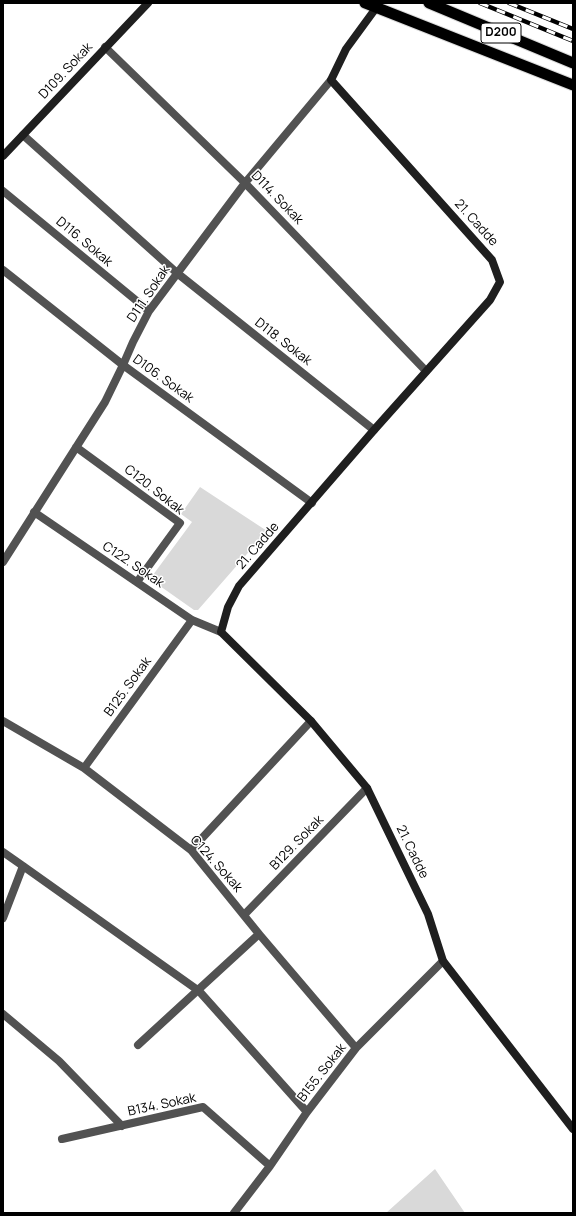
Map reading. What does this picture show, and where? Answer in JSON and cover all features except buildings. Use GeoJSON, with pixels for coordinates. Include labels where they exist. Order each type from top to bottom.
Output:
{"type":"FeatureCollection","features":[{"type":"Feature","properties":{"kind":"highway"},"geometry":{"type":"LineString","coordinates":[[365,3],[573,85]]}},
{"type":"Feature","properties":{"kind":"highway","name":"D200"},"geometry":{"type":"LineString","coordinates":[[429,3],[573,63]]}},
{"type":"Feature","properties":{"kind":"main road","name":"D109. Sokak"},"geometry":{"type":"LineString","coordinates":[[3,156],[148,3]]}},
{"type":"Feature","properties":{"kind":"main road"},"geometry":{"type":"LineString","coordinates":[[331,80],[346,49],[376,8]]}},
{"type":"Feature","properties":{"kind":"main road","name":"21. Cadde"},"geometry":{"type":"LineString","coordinates":[[331,80],[492,260],[500,282],[490,300],[374,430],[239,586],[228,607],[220,632],[311,721],[367,788],[428,914],[443,962],[573,1129]]}},
{"type":"Feature","properties":{"kind":"street","name":"D114. Sokak"},"geometry":{"type":"LineString","coordinates":[[105,47],[245,182],[426,371]]}},
{"type":"Feature","properties":{"kind":"street","name":"D111. Sokak"},"geometry":{"type":"LineString","coordinates":[[3,562],[105,402],[149,311],[245,182],[331,80]]}},
{"type":"Feature","properties":{"kind":"street","name":"D118. Sokak"},"geometry":{"type":"LineString","coordinates":[[23,135],[177,274],[374,430]]}},
{"type":"Feature","properties":{"kind":"street","name":"D116. Sokak"},"geometry":{"type":"LineString","coordinates":[[3,191],[149,311]]}},
{"type":"Feature","properties":{"kind":"street","name":"D106. Sokak"},"geometry":{"type":"LineString","coordinates":[[3,270],[123,365],[312,503]]}},
{"type":"Feature","properties":{"kind":"street","name":"C120. Sokak"},"geometry":{"type":"LineString","coordinates":[[76,447],[180,523],[137,582]]}},
{"type":"Feature","properties":{"kind":"street","name":"C122. Sokak"},"geometry":{"type":"LineString","coordinates":[[34,512],[192,620],[220,632]]}},
{"type":"Feature","properties":{"kind":"street","name":"B125. Sokak"},"geometry":{"type":"LineString","coordinates":[[84,768],[192,620]]}},
{"type":"Feature","properties":{"kind":"street","name":"C124. Sokak"},"geometry":{"type":"LineString","coordinates":[[3,721],[84,768],[191,850],[356,1048]]}},
{"type":"Feature","properties":{"kind":"street"},"geometry":{"type":"LineString","coordinates":[[191,850],[311,721]]}},
{"type":"Feature","properties":{"kind":"street","name":"B129. Sokak"},"geometry":{"type":"LineString","coordinates":[[244,915],[367,788]]}},
{"type":"Feature","properties":{"kind":"street"},"geometry":{"type":"LineString","coordinates":[[3,852],[199,991],[307,1112]]}},
{"type":"Feature","properties":{"kind":"street"},"geometry":{"type":"LineString","coordinates":[[3,918],[23,866]]}},
{"type":"Feature","properties":{"kind":"street"},"geometry":{"type":"LineString","coordinates":[[138,1045],[260,934]]}},
{"type":"Feature","properties":{"kind":"street","name":"B155. Sokak"},"geometry":{"type":"LineString","coordinates":[[234,1213],[270,1166],[307,1112],[356,1048],[443,962]]}},
{"type":"Feature","properties":{"kind":"street"},"geometry":{"type":"LineString","coordinates":[[3,1014],[59,1060],[122,1126]]}},
{"type":"Feature","properties":{"kind":"street","name":"B134. Sokak"},"geometry":{"type":"LineString","coordinates":[[62,1139],[203,1107],[270,1166]]}},
{"type":"Feature","properties":{"kind":"shaded area"},"geometry":{"type":"Polygon","coordinates":[[[200,487],[267,531],[198,610],[194,610],[150,579],[192,522],[181,514],[200,487]]]}},
{"type":"Feature","properties":{"kind":"shaded area"},"geometry":{"type":"Polygon","coordinates":[[[435,1169],[465,1213],[386,1213],[435,1169]]]}},
{"type":"Feature","properties":{"kind":"railway"},"geometry":{"type":"LineString","coordinates":[[480,3],[573,41]]}},
{"type":"Feature","properties":{"kind":"railway"},"geometry":{"type":"LineString","coordinates":[[509,3],[573,29]]}}]}
